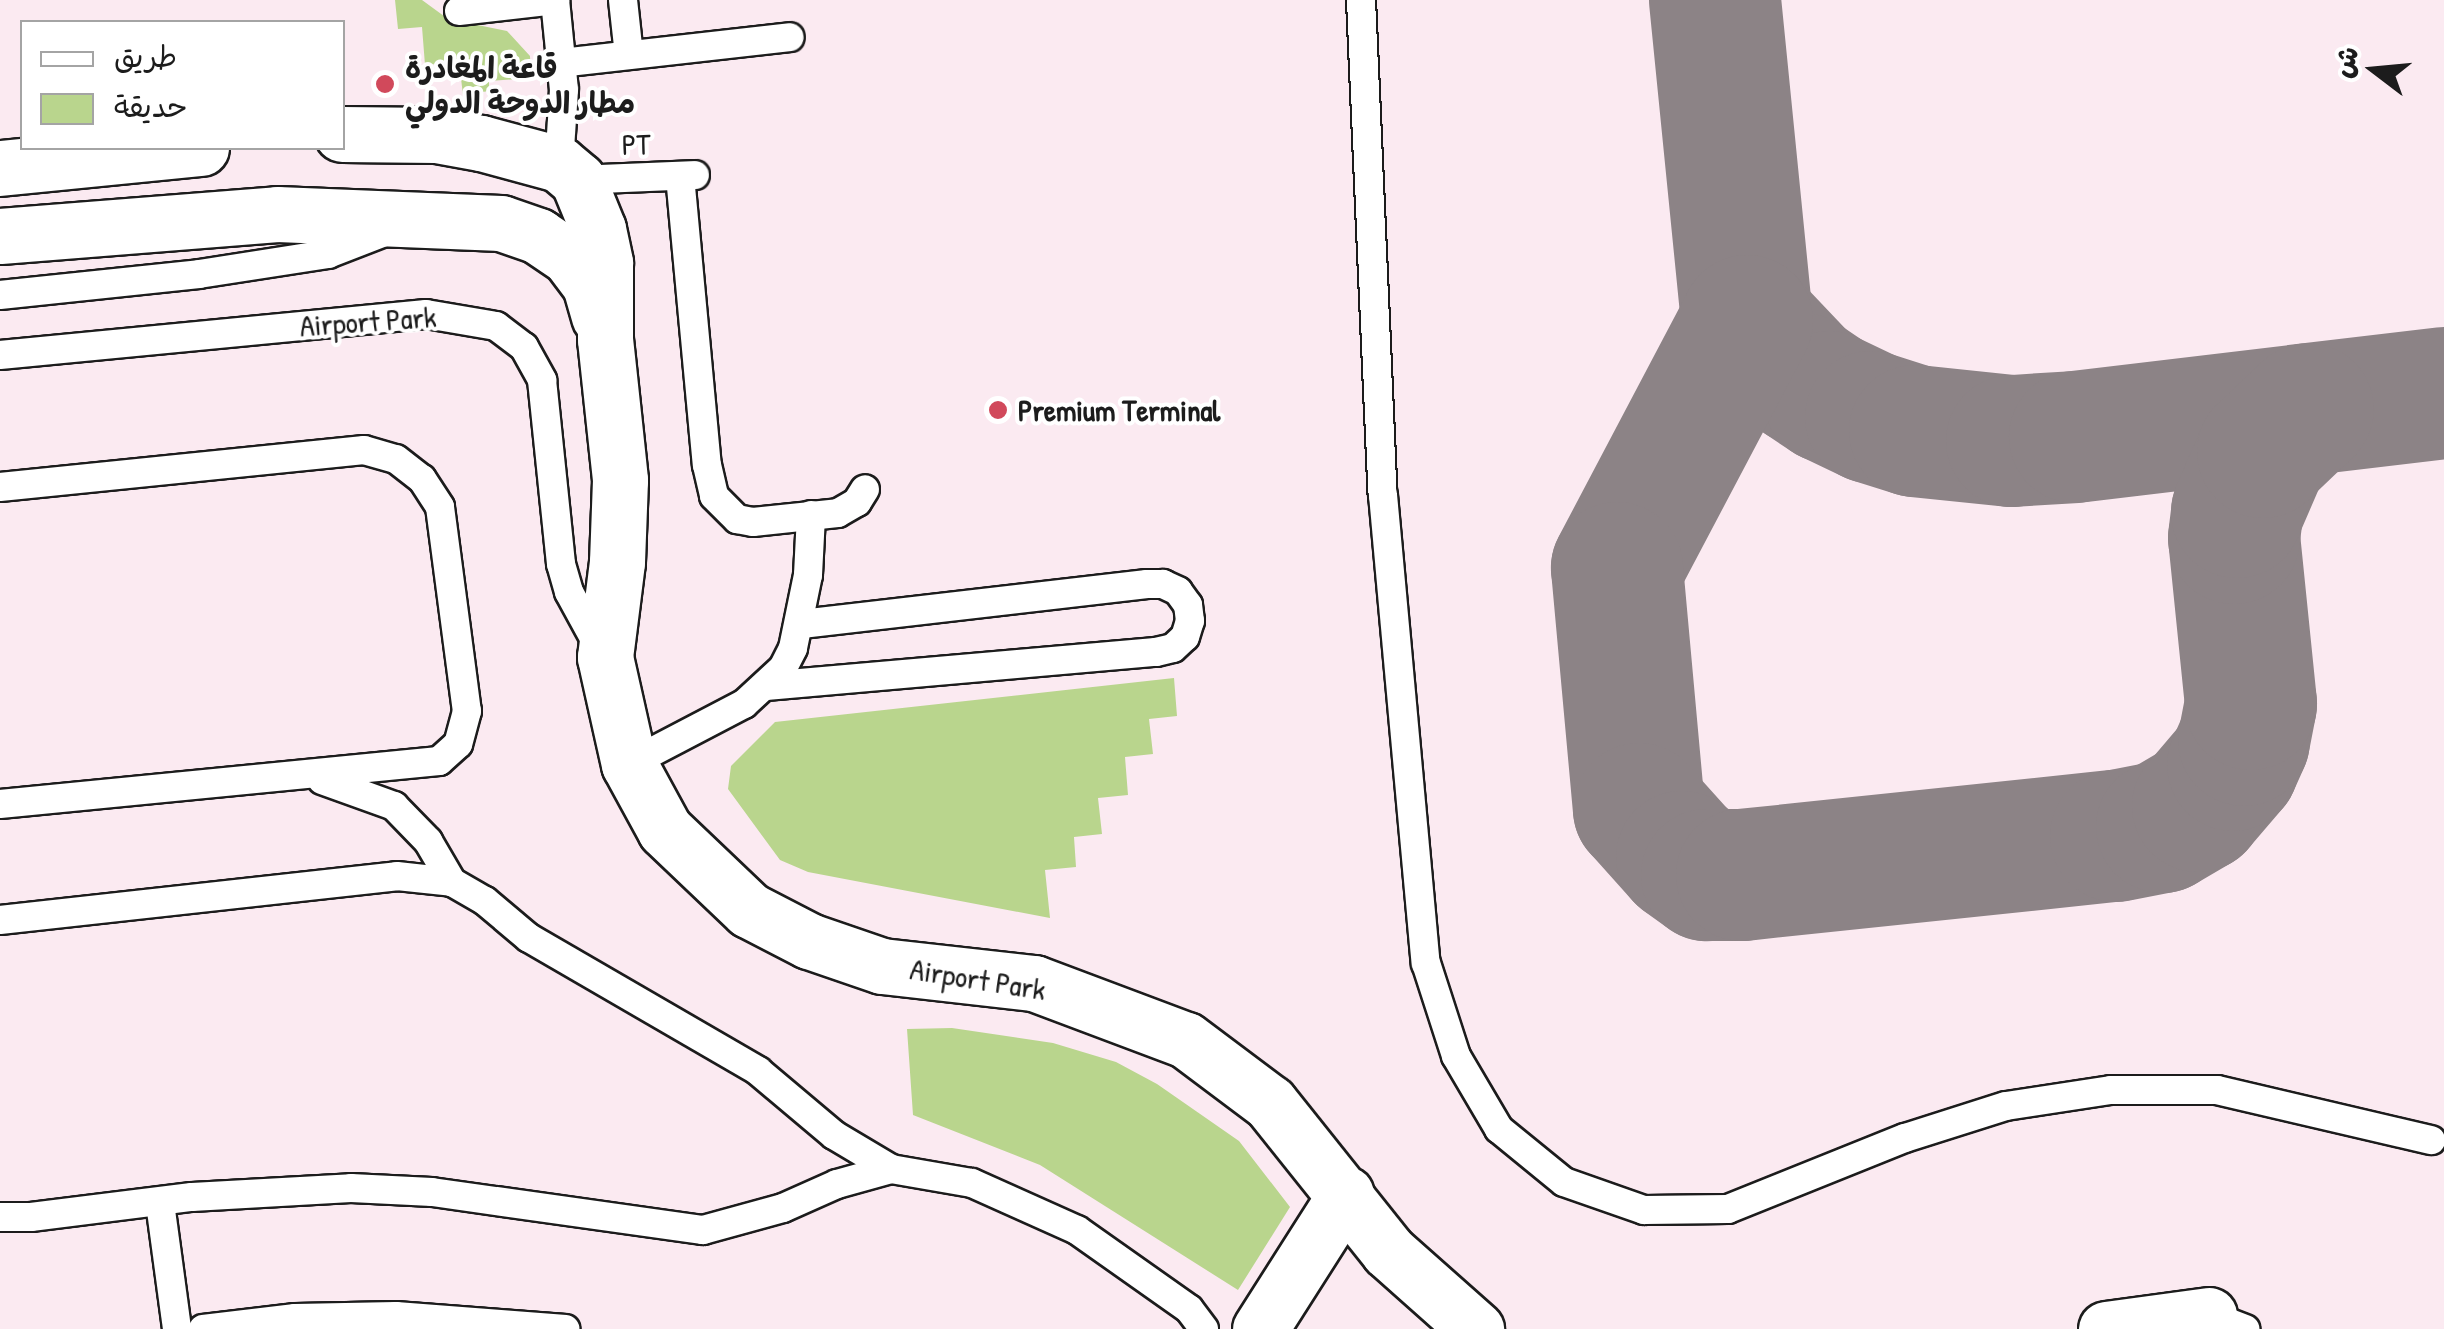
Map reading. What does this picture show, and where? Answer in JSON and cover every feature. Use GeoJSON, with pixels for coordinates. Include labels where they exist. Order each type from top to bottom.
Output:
{"type":"FeatureCollection","features":[{"type":"Feature","properties":{"kind":"street"},"geometry":{"type":"LineString","coordinates":[[345,134],[436,135],[569,172]]}},
{"type":"Feature","properties":{"kind":"street"},"geometry":{"type":"LineString","coordinates":[[0,168],[181,150]]}},
{"type":"Feature","properties":{"kind":"street","name":"Airport Park"},"geometry":{"type":"LineString","coordinates":[[569,172],[598,229],[605,263],[605,339],[620,480],[617,562],[605,657],[629,764],[665,830],[749,910],[810,941],[882,966],[1034,983],[1186,1040],[1270,1103],[1346,1194],[1388,1252],[1476,1329]]}},
{"type":"Feature","properties":{"kind":"street"},"geometry":{"type":"LineString","coordinates":[[0,236],[277,214],[501,223],[538,236],[569,256],[590,285],[605,339]]}},
{"type":"Feature","properties":{"kind":"street"},"geometry":{"type":"LineString","coordinates":[[1260,1329],[1346,1194]]}},
{"type":"Feature","properties":{"kind":"street"},"geometry":{"type":"LineString","coordinates":[[2106,1329],[2227,1322]]}},
{"type":"Feature","properties":{"kind":"lane"},"geometry":{"type":"LineString","coordinates":[[459,11],[555,0],[569,172]]}},
{"type":"Feature","properties":{"kind":"lane"},"geometry":{"type":"LineString","coordinates":[[623,0],[629,55]]}},
{"type":"Feature","properties":{"kind":"lane"},"geometry":{"type":"LineString","coordinates":[[1360,0],[1383,496],[1426,963],[1456,1056],[1499,1129],[1564,1182],[1644,1210],[1728,1209],[1905,1138],[1989,1112],[2111,1090],[2217,1090],[2430,1140]]}},
{"type":"Feature","properties":{"kind":"lane"},"geometry":{"type":"LineString","coordinates":[[560,63],[790,37]]}},
{"type":"Feature","properties":{"kind":"lane","name":"PT"},"geometry":{"type":"LineString","coordinates":[[569,172],[688,176],[707,465],[714,496],[737,519],[753,522],[811,515]]}},
{"type":"Feature","properties":{"kind":"lane"},"geometry":{"type":"LineString","coordinates":[[0,295],[200,274],[328,254],[412,222]]}},
{"type":"Feature","properties":{"kind":"lane","name":"Airport Park"},"geometry":{"type":"LineString","coordinates":[[0,355],[426,314],[457,316],[496,326],[524,347],[542,380],[562,564],[570,592],[605,657]]}},
{"type":"Feature","properties":{"kind":"lane"},"geometry":{"type":"LineString","coordinates":[[0,487],[364,450],[396,459],[422,478],[440,507],[467,711],[458,744],[439,761],[0,804]]}},
{"type":"Feature","properties":{"kind":"lane"},"geometry":{"type":"LineString","coordinates":[[629,764],[729,714],[784,668],[800,624],[808,575],[811,515],[848,509],[865,489]]}},
{"type":"Feature","properties":{"kind":"lane"},"geometry":{"type":"LineString","coordinates":[[766,686],[1156,652],[1173,648],[1184,637],[1190,621],[1188,605],[1178,591],[1164,584],[1147,584],[800,624]]}},
{"type":"Feature","properties":{"kind":"lane"},"geometry":{"type":"LineString","coordinates":[[306,776],[394,806],[428,840],[452,882]]}},
{"type":"Feature","properties":{"kind":"lane"},"geometry":{"type":"LineString","coordinates":[[0,920],[397,876],[452,882],[485,901],[529,938],[758,1071],[834,1135],[890,1168],[972,1183],[1076,1230],[1190,1309],[1204,1329]]}},
{"type":"Feature","properties":{"kind":"lane"},"geometry":{"type":"LineString","coordinates":[[0,1217],[292,1190],[432,1192],[676,1229],[728,1224],[890,1168]]}},
{"type":"Feature","properties":{"kind":"lane"},"geometry":{"type":"LineString","coordinates":[[160,1202],[177,1329]]}},
{"type":"Feature","properties":{"kind":"lane"},"geometry":{"type":"LineString","coordinates":[[203,1329],[295,1318],[396,1316],[566,1329]]}},
{"type":"Feature","properties":{"kind":"green space"},"geometry":{"type":"Polygon","coordinates":[[[395,0],[422,0],[448,19],[507,31],[530,56],[531,78],[489,81],[489,91],[463,95],[459,62],[425,65],[422,27],[398,29],[395,0]]]}},
{"type":"Feature","properties":{"kind":"green space"},"geometry":{"type":"Polygon","coordinates":[[[1174,678],[1177,716],[1149,719],[1153,754],[1125,757],[1128,795],[1098,798],[1102,834],[1074,837],[1076,867],[1045,870],[1050,918],[808,872],[780,860],[728,789],[731,766],[775,722],[1174,678]]]}},
{"type":"Feature","properties":{"kind":"green space"},"geometry":{"type":"Polygon","coordinates":[[[952,1028],[1053,1043],[1116,1062],[1157,1084],[1239,1141],[1290,1207],[1238,1290],[1040,1165],[913,1115],[907,1029],[952,1028]]]}},
{"type":"Feature","properties":{"kind":"taxiway"},"geometry":{"type":"LineString","coordinates":[[1715,0],[1747,321],[1802,379],[1829,397],[1871,417],[1915,431],[2012,441],[2444,393]]}},
{"type":"Feature","properties":{"kind":"taxiway"},"geometry":{"type":"LineString","coordinates":[[1747,321],[1617,568],[1639,809],[1682,857],[1707,875],[1742,875],[2116,836],[2162,827],[2198,806],[2233,765],[2244,740],[2251,704],[2234,538],[2237,512],[2263,452],[2308,409]]}},
{"type":"Feature","properties":{"kind":"place","name":"قاعة المغادرة مطار الدوحة الدولي"},"geometry":{"type":"Point","coordinates":[385,84]}},
{"type":"Feature","properties":{"kind":"place","name":"Premium Terminal"},"geometry":{"type":"Point","coordinates":[998,410]}}]}
